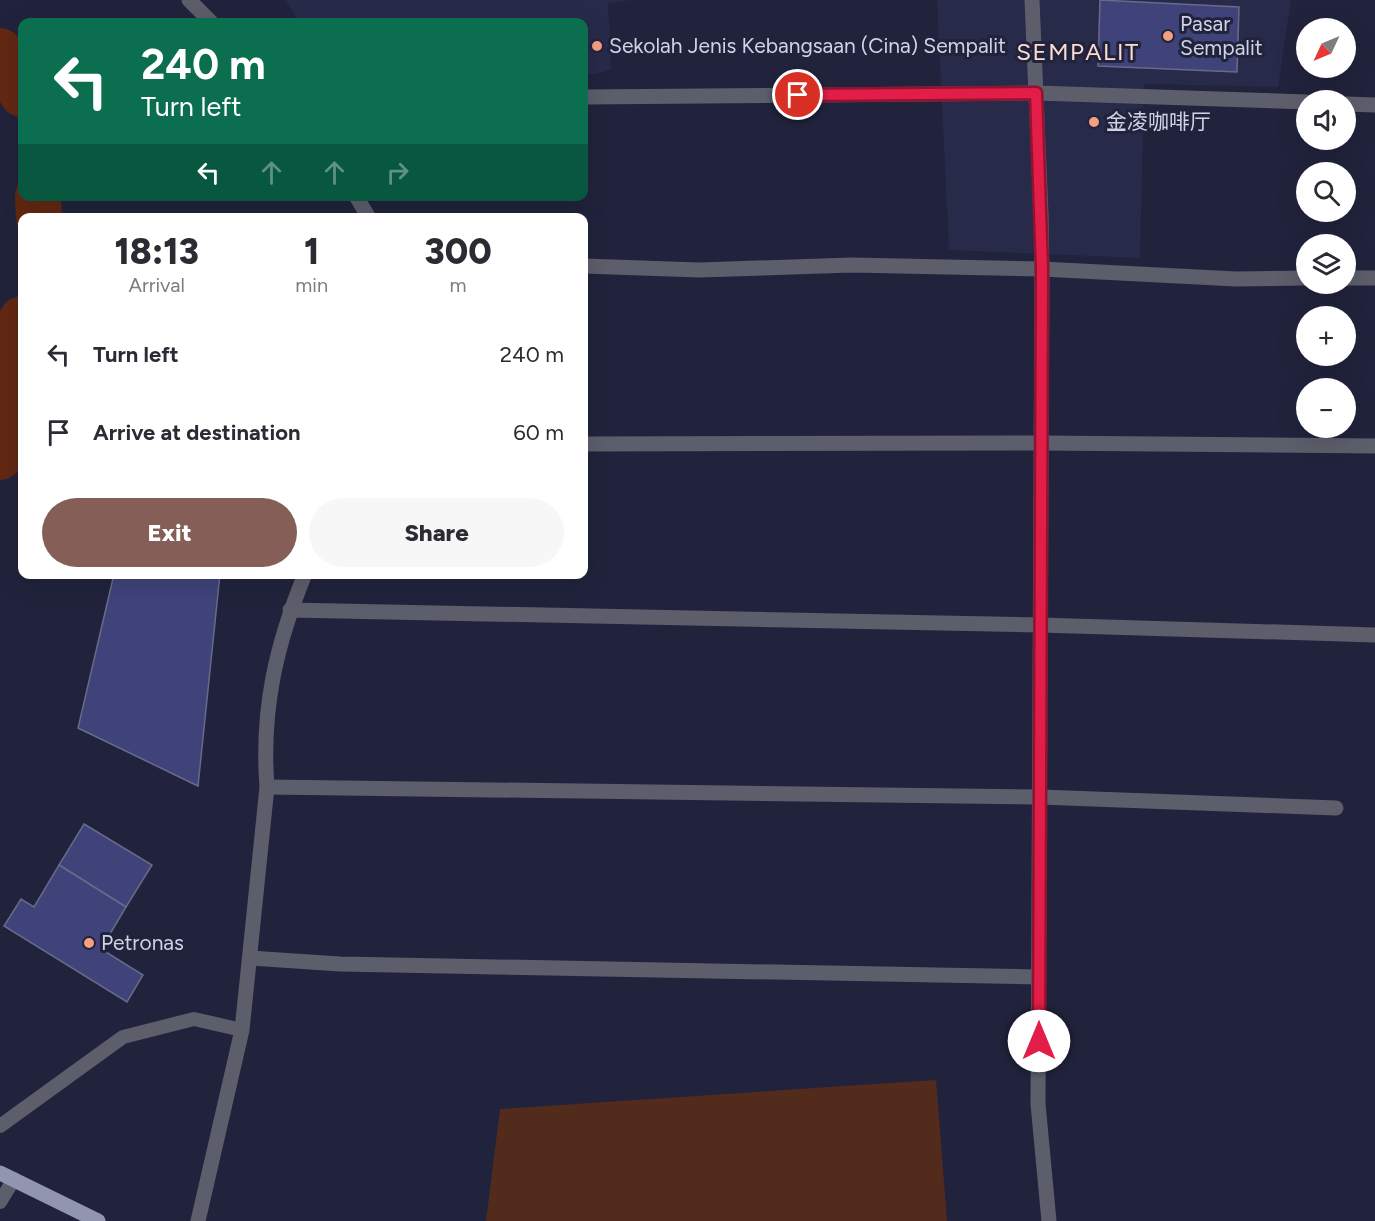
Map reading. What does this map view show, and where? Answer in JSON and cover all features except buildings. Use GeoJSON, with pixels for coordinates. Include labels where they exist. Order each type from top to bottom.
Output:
{"type":"FeatureCollection","features":[{"type":"Feature","properties":{"kind":"main road"},"geometry":{"type":"LineString","coordinates":[[7,1176],[98,1221]]}},
{"type":"Feature","properties":{"kind":"street"},"geometry":{"type":"LineString","coordinates":[[189,0],[207,18]]}},
{"type":"Feature","properties":{"kind":"street"},"geometry":{"type":"LineString","coordinates":[[1032,0],[1042,269],[1038,1104],[1049,1221]]}},
{"type":"Feature","properties":{"kind":"street"},"geometry":{"type":"LineString","coordinates":[[588,97],[1036,93],[1296,102]]}},
{"type":"Feature","properties":{"kind":"street"},"geometry":{"type":"LineString","coordinates":[[1356,104],[1375,105]]}},
{"type":"Feature","properties":{"kind":"street"},"geometry":{"type":"LineString","coordinates":[[588,266],[699,270],[852,265],[1042,269],[1236,279],[1296,278]]}},
{"type":"Feature","properties":{"kind":"street"},"geometry":{"type":"LineString","coordinates":[[1356,278],[1375,278]]}},
{"type":"Feature","properties":{"kind":"street"},"geometry":{"type":"LineString","coordinates":[[588,444],[1041,442],[1375,446]]}},
{"type":"Feature","properties":{"kind":"street"},"geometry":{"type":"LineString","coordinates":[[198,1221],[242,1030],[267,787],[265,759],[268,700],[280,644],[290,610],[303,579]]}},
{"type":"Feature","properties":{"kind":"street"},"geometry":{"type":"LineString","coordinates":[[290,610],[1040,625],[1375,635]]}},
{"type":"Feature","properties":{"kind":"street"},"geometry":{"type":"LineString","coordinates":[[267,787],[1040,797],[1336,808]]}},
{"type":"Feature","properties":{"kind":"street"},"geometry":{"type":"LineString","coordinates":[[250,958],[340,964],[1039,977]]}},
{"type":"Feature","properties":{"kind":"lane"},"geometry":{"type":"LineString","coordinates":[[0,1126],[123,1037],[194,1019],[242,1030]]}},
{"type":"Feature","properties":{"kind":"lane"},"geometry":{"type":"LineString","coordinates":[[0,1202],[7,1176]]}},
{"type":"Feature","properties":{"kind":"shaded area","name":"Sekolah Jenis Kebangsaan (Cina) Sempalit"},"geometry":{"type":"Polygon","coordinates":[[[286,0],[633,0],[608,3],[611,70],[588,75],[588,18],[296,18],[286,0]]]}},
{"type":"Feature","properties":{"kind":"shaded area"},"geometry":{"type":"Polygon","coordinates":[[[937,0],[1291,0],[1278,87],[1144,84],[1140,258],[949,250],[937,0]]]}},
{"type":"Feature","properties":{"kind":"shaded area"},"geometry":{"type":"Polygon","coordinates":[[[936,1080],[947,1221],[486,1221],[500,1109],[936,1080]]]}},
{"type":"Feature","properties":{"kind":"waterway"},"geometry":{"type":"LineString","coordinates":[[0,51],[18,72]]}},
{"type":"Feature","properties":{"kind":"waterway"},"geometry":{"type":"LineString","coordinates":[[38,201],[39,213]]}},
{"type":"Feature","properties":{"kind":"waterway"},"geometry":{"type":"LineString","coordinates":[[0,457],[18,344]]}},
{"type":"Feature","properties":{"kind":"place","name":"Pasar Sempalit"},"geometry":{"type":"Point","coordinates":[1168,36]}},
{"type":"Feature","properties":{"kind":"place","name":"Sekolah Jenis Kebangsaan (Cina) Sempalit"},"geometry":{"type":"Point","coordinates":[597,46]}},
{"type":"Feature","properties":{"kind":"place","name":"金凌咖啡厅"},"geometry":{"type":"Point","coordinates":[1094,122]}},
{"type":"Feature","properties":{"kind":"place","name":"Petronas"},"geometry":{"type":"Point","coordinates":[89,943]}},
{"type":"Feature","properties":{"kind":"district","name":"SEMPALIT"},"geometry":{"type":"Point","coordinates":[1078,52]}},
{"type":"Feature","properties":{"kind":"route"},"geometry":{"type":"LineString","coordinates":[[798,95],[1036,93],[1042,269],[1039,1041]]}}]}
